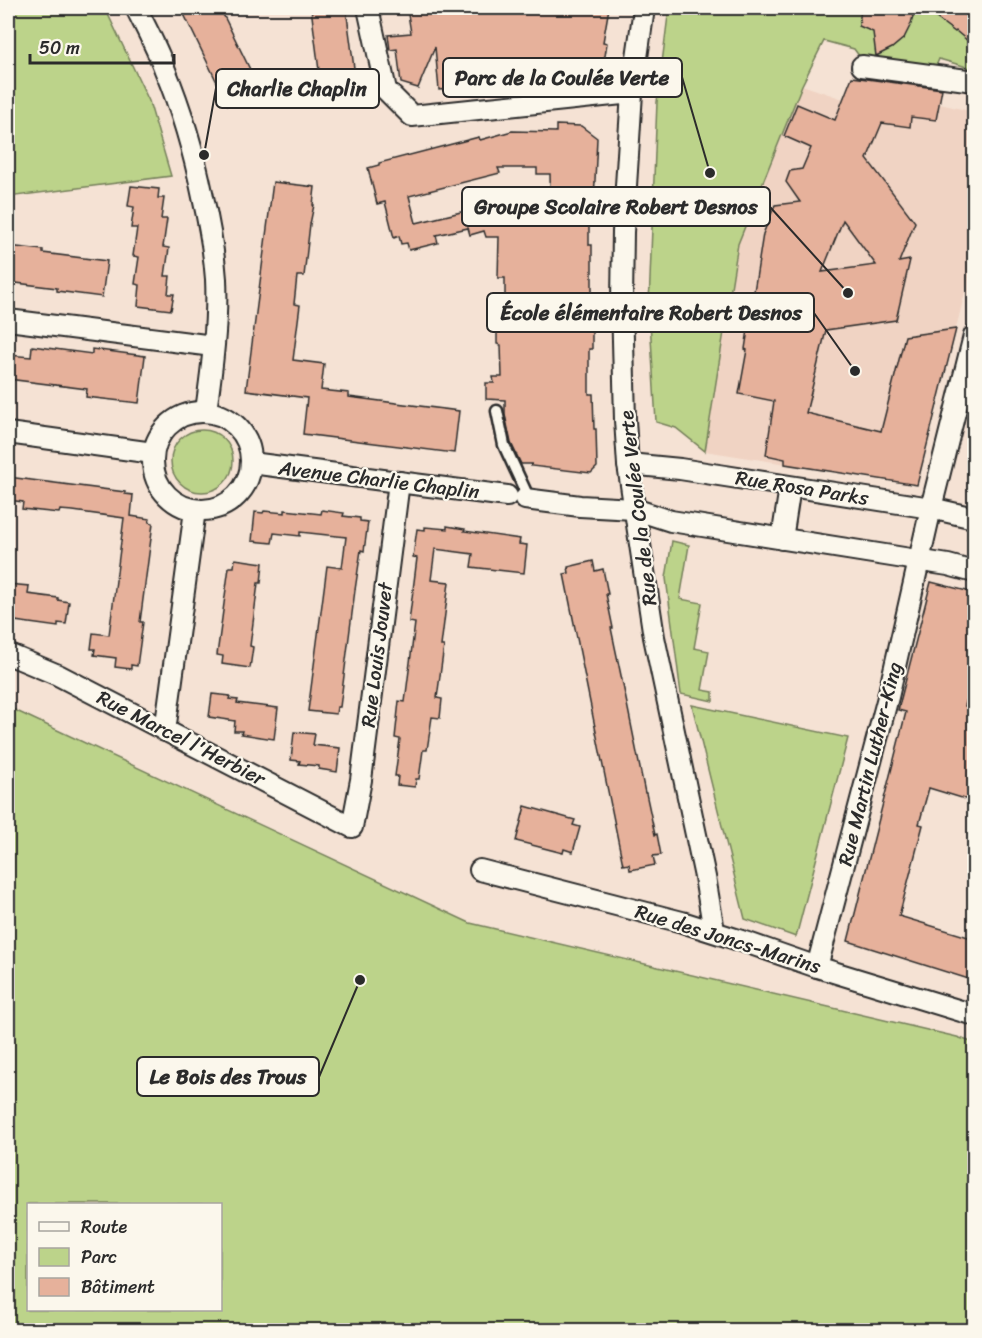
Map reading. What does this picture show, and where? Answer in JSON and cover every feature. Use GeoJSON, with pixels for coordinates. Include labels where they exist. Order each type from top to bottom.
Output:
{"type":"FeatureCollection","features":[{"type":"Feature","properties":{"kind":"street"},"geometry":{"type":"LineString","coordinates":[[136,8],[165,69],[185,122],[211,235],[216,279],[213,346],[206,411],[191,412],[177,417],[166,426],[157,439],[153,453],[155,476],[167,496],[180,505],[195,510],[165,731]]}},
{"type":"Feature","properties":{"kind":"street"},"geometry":{"type":"LineString","coordinates":[[368,8],[386,90],[412,116],[632,93]]}},
{"type":"Feature","properties":{"kind":"street","name":"Rue de la Coulée Verte"},"geometry":{"type":"LineString","coordinates":[[644,8],[632,93],[623,232],[622,301],[628,465],[654,637],[705,877],[714,931]]}},
{"type":"Feature","properties":{"kind":"street"},"geometry":{"type":"LineString","coordinates":[[862,66],[975,81]]}},
{"type":"Feature","properties":{"kind":"street"},"geometry":{"type":"LineString","coordinates":[[8,320],[213,346]]}},
{"type":"Feature","properties":{"kind":"street","name":"Rue Martin Luther-King"},"geometry":{"type":"LineString","coordinates":[[817,967],[885,706],[931,508],[969,382],[975,336]]}},
{"type":"Feature","properties":{"kind":"street","name":"Avenue Charlie Chaplin"},"geometry":{"type":"LineString","coordinates":[[195,510],[211,509],[226,504],[239,493],[248,479],[251,464],[250,448],[244,434],[234,423],[221,415],[206,411]]}},
{"type":"Feature","properties":{"kind":"street"},"geometry":{"type":"LineString","coordinates":[[8,433],[153,453]]}},
{"type":"Feature","properties":{"kind":"street","name":"Avenue Charlie Chaplin"},"geometry":{"type":"LineString","coordinates":[[251,464],[580,506],[634,509]]}},
{"type":"Feature","properties":{"kind":"street","name":"Rue Rosa Parks"},"geometry":{"type":"LineString","coordinates":[[628,465],[680,469],[931,508],[975,518]]}},
{"type":"Feature","properties":{"kind":"street","name":"Rue Louis Jouvet"},"geometry":{"type":"LineString","coordinates":[[352,827],[361,780],[399,482]]}},
{"type":"Feature","properties":{"kind":"street"},"geometry":{"type":"LineString","coordinates":[[782,538],[790,487]]}},
{"type":"Feature","properties":{"kind":"street"},"geometry":{"type":"LineString","coordinates":[[634,509],[671,520],[948,565],[975,572]]}},
{"type":"Feature","properties":{"kind":"street","name":"Rue Marcel l'Herbier"},"geometry":{"type":"LineString","coordinates":[[8,654],[58,675],[352,827]]}},
{"type":"Feature","properties":{"kind":"street","name":"Rue des Joncs-Marins"},"geometry":{"type":"LineString","coordinates":[[480,870],[714,931],[817,967],[975,1015]]}},
{"type":"Feature","properties":{"kind":"lane"},"geometry":{"type":"LineString","coordinates":[[497,411],[504,445],[521,498]]}},
{"type":"Feature","properties":{"kind":"shaded area"},"geometry":{"type":"Polygon","coordinates":[[[852,77],[942,89],[940,104],[974,112],[974,233],[970,253],[974,253],[974,256],[917,485],[705,451],[738,244],[802,85],[843,99],[852,77]]]}},
{"type":"Feature","properties":{"kind":"green space"},"geometry":{"type":"Polygon","coordinates":[[[8,8],[105,8],[149,101],[171,176],[8,197],[8,8]]]}},
{"type":"Feature","properties":{"kind":"green space"},"geometry":{"type":"Polygon","coordinates":[[[669,8],[974,8],[974,69],[939,59],[934,71],[862,60],[854,49],[824,41],[802,85],[738,244],[705,451],[676,428],[656,422],[649,304],[657,102],[669,8]]]}},
{"type":"Feature","properties":{"kind":"green space"},"geometry":{"type":"Polygon","coordinates":[[[202,430],[219,435],[224,439],[228,444],[233,461],[228,478],[224,483],[219,487],[202,492],[185,487],[180,483],[176,478],[171,461],[176,444],[180,439],[185,435],[202,430]]]}},
{"type":"Feature","properties":{"kind":"green space"},"geometry":{"type":"Polygon","coordinates":[[[672,541],[689,545],[680,599],[702,603],[694,648],[709,651],[702,690],[713,692],[713,701],[681,694],[666,578],[672,541]]]}},
{"type":"Feature","properties":{"kind":"green space"},"geometry":{"type":"Polygon","coordinates":[[[692,705],[848,738],[796,937],[745,919],[692,705]]]}},
{"type":"Feature","properties":{"kind":"green space"},"geometry":{"type":"Polygon","coordinates":[[[8,707],[470,923],[957,1037],[974,1043],[974,1330],[8,1330],[8,707]]]}},
{"type":"Feature","properties":{"kind":"building"},"geometry":{"type":"Polygon","coordinates":[[[181,8],[220,8],[260,90],[228,105],[181,8]]]}},
{"type":"Feature","properties":{"kind":"building"},"geometry":{"type":"Polygon","coordinates":[[[311,8],[346,8],[358,98],[323,102],[311,8]]]}},
{"type":"Feature","properties":{"kind":"building"},"geometry":{"type":"Polygon","coordinates":[[[407,8],[609,8],[603,42],[607,43],[605,56],[590,73],[548,77],[548,74],[493,80],[470,83],[470,87],[439,90],[435,47],[418,88],[401,83],[397,49],[390,50],[388,35],[411,33],[407,8]]]}},
{"type":"Feature","properties":{"kind":"building"},"geometry":{"type":"Polygon","coordinates":[[[861,8],[915,8],[904,38],[892,48],[876,56],[873,32],[859,26],[861,8]]]}},
{"type":"Feature","properties":{"kind":"building"},"geometry":{"type":"Polygon","coordinates":[[[923,8],[975,8],[975,47],[956,31],[923,8]]]}},
{"type":"Feature","properties":{"kind":"building"},"geometry":{"type":"Polygon","coordinates":[[[852,77],[942,89],[936,120],[911,117],[910,127],[882,123],[867,159],[915,222],[899,262],[910,260],[896,320],[826,330],[806,413],[881,431],[905,336],[956,329],[917,485],[785,464],[785,459],[766,455],[774,401],[739,394],[763,234],[775,205],[800,202],[786,182],[790,171],[802,169],[811,148],[784,136],[797,104],[835,120],[852,77]],[[843,220],[822,272],[876,265],[843,220]]]}},
{"type":"Feature","properties":{"kind":"building"},"geometry":{"type":"Polygon","coordinates":[[[556,125],[581,126],[597,138],[594,201],[589,201],[589,245],[592,245],[592,349],[589,349],[589,394],[593,394],[597,467],[591,473],[521,464],[511,443],[505,415],[505,400],[486,399],[486,383],[494,383],[493,377],[502,377],[501,345],[497,344],[497,314],[505,314],[505,278],[498,278],[499,237],[486,237],[484,231],[470,235],[468,228],[436,235],[438,243],[409,250],[407,243],[401,244],[399,236],[394,238],[385,202],[377,204],[368,168],[379,165],[379,163],[479,137],[480,140],[512,131],[556,132],[556,125]],[[498,168],[500,173],[409,196],[416,223],[506,201],[515,224],[551,226],[550,174],[537,174],[537,168],[498,168]]]}},
{"type":"Feature","properties":{"kind":"building"},"geometry":{"type":"Polygon","coordinates":[[[273,182],[315,187],[304,276],[297,276],[294,304],[300,305],[293,360],[324,364],[321,390],[349,393],[349,397],[459,411],[454,453],[303,434],[307,398],[246,390],[273,182]]]}},
{"type":"Feature","properties":{"kind":"building"},"geometry":{"type":"Polygon","coordinates":[[[131,186],[159,189],[158,198],[164,198],[161,219],[167,219],[163,247],[169,248],[165,276],[170,276],[168,294],[174,294],[171,310],[138,306],[140,285],[135,284],[139,257],[133,256],[137,228],[131,228],[134,207],[128,206],[131,186]]]}},
{"type":"Feature","properties":{"kind":"building"},"geometry":{"type":"Polygon","coordinates":[[[8,246],[107,261],[102,297],[8,282],[8,246]]]}},
{"type":"Feature","properties":{"kind":"building"},"geometry":{"type":"Polygon","coordinates":[[[32,346],[92,354],[92,349],[145,356],[139,403],[86,397],[87,389],[8,379],[8,355],[31,357],[32,346]]]}},
{"type":"Feature","properties":{"kind":"building"},"geometry":{"type":"Polygon","coordinates":[[[8,477],[125,492],[125,494],[133,495],[131,516],[150,519],[149,522],[153,523],[140,622],[143,622],[137,666],[131,665],[131,669],[115,667],[116,658],[94,655],[95,649],[91,649],[93,633],[109,635],[124,518],[73,511],[60,510],[59,513],[22,509],[23,502],[8,500],[8,477]]]}},
{"type":"Feature","properties":{"kind":"building"},"geometry":{"type":"Polygon","coordinates":[[[285,510],[321,514],[322,510],[344,513],[343,516],[360,518],[360,521],[368,522],[364,551],[361,550],[340,707],[337,707],[336,714],[308,711],[327,566],[342,568],[346,537],[300,532],[300,536],[274,533],[272,543],[252,541],[255,512],[285,513],[285,510]]]}},
{"type":"Feature","properties":{"kind":"building"},"geometry":{"type":"Polygon","coordinates":[[[447,526],[465,529],[464,531],[520,539],[519,544],[527,545],[524,573],[471,567],[473,554],[435,549],[431,580],[449,582],[437,698],[442,699],[440,718],[432,717],[427,750],[423,750],[419,779],[416,779],[415,787],[397,785],[398,776],[395,776],[400,739],[395,738],[399,701],[405,702],[415,623],[409,622],[417,558],[413,557],[417,529],[425,530],[425,527],[447,529],[447,526]]]}},
{"type":"Feature","properties":{"kind":"building"},"geometry":{"type":"Polygon","coordinates":[[[235,559],[263,563],[261,583],[258,583],[250,646],[253,647],[250,668],[222,664],[223,656],[217,655],[229,567],[234,567],[235,559]]]}},
{"type":"Feature","properties":{"kind":"building"},"geometry":{"type":"Polygon","coordinates":[[[593,561],[595,571],[603,569],[613,628],[611,628],[645,793],[661,855],[653,856],[655,865],[630,870],[629,864],[623,865],[564,574],[569,573],[568,567],[593,561]]]}},
{"type":"Feature","properties":{"kind":"building"},"geometry":{"type":"Polygon","coordinates":[[[931,582],[975,593],[975,669],[965,706],[975,709],[975,802],[929,788],[919,824],[923,825],[899,916],[975,939],[975,981],[848,941],[906,712],[898,710],[931,582]]]}},
{"type":"Feature","properties":{"kind":"building"},"geometry":{"type":"Polygon","coordinates":[[[8,584],[29,586],[28,594],[58,598],[58,600],[69,602],[66,624],[58,623],[58,627],[8,620],[8,584]]]}},
{"type":"Feature","properties":{"kind":"building"},"geometry":{"type":"Polygon","coordinates":[[[212,694],[230,696],[229,699],[238,700],[237,703],[278,708],[274,739],[241,734],[242,731],[234,731],[235,721],[209,717],[212,694]]]}},
{"type":"Feature","properties":{"kind":"building"},"geometry":{"type":"Polygon","coordinates":[[[294,732],[315,734],[313,745],[340,748],[337,772],[319,769],[319,766],[299,764],[300,761],[291,760],[294,732]]]}},
{"type":"Feature","properties":{"kind":"building"},"geometry":{"type":"Polygon","coordinates":[[[525,806],[575,820],[573,825],[580,827],[573,852],[564,849],[563,853],[516,841],[525,806]]]}},
{"type":"Feature","properties":{"kind":"place","name":"Charlie Chaplin"},"geometry":{"type":"Point","coordinates":[204,155]}},
{"type":"Feature","properties":{"kind":"place","name":"Parc de la Coulée Verte"},"geometry":{"type":"Point","coordinates":[710,173]}},
{"type":"Feature","properties":{"kind":"place","name":"Groupe Scolaire Robert Desnos"},"geometry":{"type":"Point","coordinates":[848,293]}},
{"type":"Feature","properties":{"kind":"place","name":"École élémentaire Robert Desnos"},"geometry":{"type":"Point","coordinates":[855,371]}},
{"type":"Feature","properties":{"kind":"place","name":"Le Bois des Trous"},"geometry":{"type":"Point","coordinates":[360,980]}}]}
